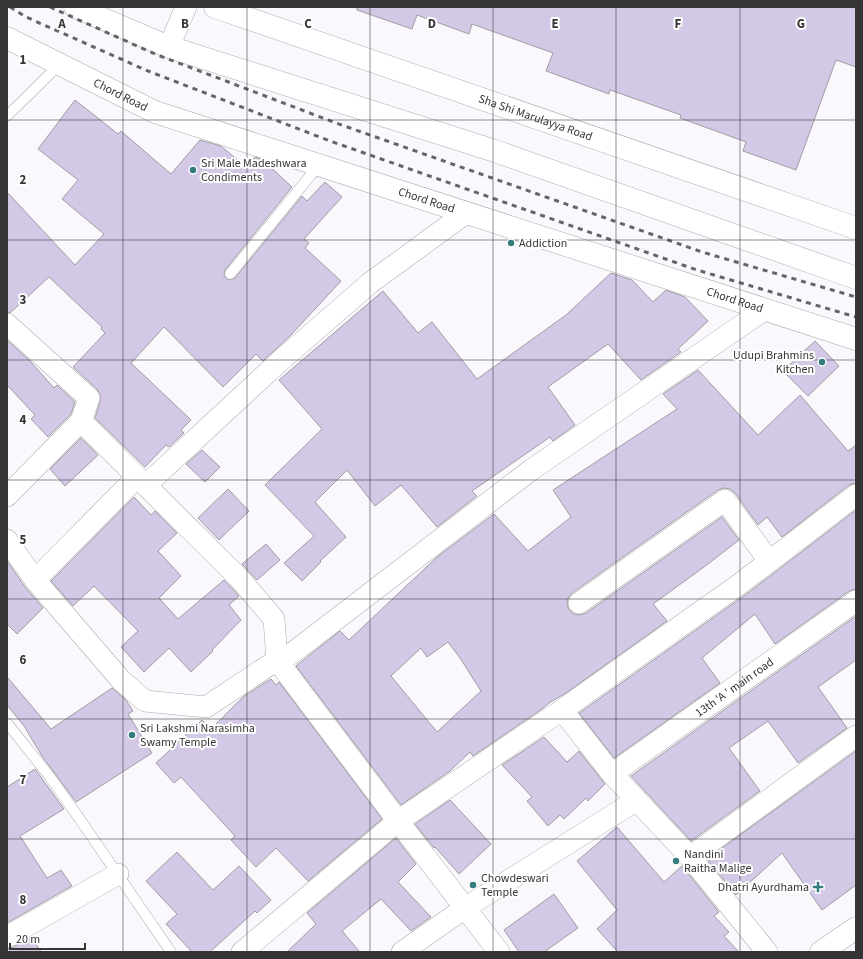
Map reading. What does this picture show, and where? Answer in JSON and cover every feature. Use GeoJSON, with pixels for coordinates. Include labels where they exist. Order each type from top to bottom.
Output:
{"type":"FeatureCollection","features":[{"type":"Feature","properties":{"kind":"main road"},"geometry":{"type":"LineString","coordinates":[[75,7],[169,47],[495,151],[856,278]]}},
{"type":"Feature","properties":{"kind":"main road","name":"Sha Shi Marulayya Road"},"geometry":{"type":"LineString","coordinates":[[215,7],[856,228]]}},
{"type":"Feature","properties":{"kind":"main road","name":"Chord Road"},"geometry":{"type":"LineString","coordinates":[[7,38],[155,112],[856,339]]}},
{"type":"Feature","properties":{"kind":"main road"},"geometry":{"type":"LineString","coordinates":[[831,949],[856,928]]}},
{"type":"Feature","properties":{"kind":"street"},"geometry":{"type":"LineString","coordinates":[[169,47],[186,7]]}},
{"type":"Feature","properties":{"kind":"street"},"geometry":{"type":"LineString","coordinates":[[35,580],[142,481],[370,283],[466,213]]}},
{"type":"Feature","properties":{"kind":"street"},"geometry":{"type":"LineString","coordinates":[[7,540],[35,580],[121,680],[145,701],[206,707],[277,660],[291,654],[531,470],[764,310]]}},
{"type":"Feature","properties":{"kind":"street"},"geometry":{"type":"LineString","coordinates":[[7,324],[89,398],[81,421],[8,494]]}},
{"type":"Feature","properties":{"kind":"street"},"geometry":{"type":"LineString","coordinates":[[81,421],[240,578],[274,619],[277,660],[499,952]]}},
{"type":"Feature","properties":{"kind":"street"},"geometry":{"type":"LineString","coordinates":[[242,952],[398,821],[562,710],[741,583],[856,495]]}},
{"type":"Feature","properties":{"kind":"street"},"geometry":{"type":"LineString","coordinates":[[579,603],[725,500],[769,562]]}},
{"type":"Feature","properties":{"kind":"street","name":"13th 'A ' main road"},"geometry":{"type":"LineString","coordinates":[[612,774],[856,601]]}},
{"type":"Feature","properties":{"kind":"street"},"geometry":{"type":"LineString","coordinates":[[562,710],[612,774],[690,857],[767,952]]}},
{"type":"Feature","properties":{"kind":"street"},"geometry":{"type":"LineString","coordinates":[[690,857],[856,736]]}},
{"type":"Feature","properties":{"kind":"street"},"geometry":{"type":"LineString","coordinates":[[402,952],[465,908],[637,800]]}},
{"type":"Feature","properties":{"kind":"street"},"geometry":{"type":"LineString","coordinates":[[7,937],[118,874]]}},
{"type":"Feature","properties":{"kind":"lane"},"geometry":{"type":"LineString","coordinates":[[7,116],[60,64]]}},
{"type":"Feature","properties":{"kind":"lane"},"geometry":{"type":"LineString","coordinates":[[230,274],[319,165]]}},
{"type":"Feature","properties":{"kind":"lane"},"geometry":{"type":"LineString","coordinates":[[7,723],[50,777],[171,952]]}},
{"type":"Feature","properties":{"kind":"building"},"geometry":{"type":"Polygon","coordinates":[[[357,7],[856,7],[856,67],[836,60],[796,170],[743,151],[746,142],[680,118],[681,115],[610,90],[609,94],[546,71],[553,53],[472,24],[469,34],[417,15],[412,29],[357,10],[357,7]]]}},
{"type":"Feature","properties":{"kind":"building"},"geometry":{"type":"Polygon","coordinates":[[[75,100],[118,134],[121,131],[171,174],[200,140],[221,146],[246,167],[255,157],[263,160],[292,187],[225,270],[224,276],[229,280],[235,278],[302,196],[307,201],[325,182],[342,197],[304,239],[309,243],[305,248],[341,281],[290,336],[263,361],[256,354],[223,387],[164,327],[131,363],[191,420],[181,430],[184,433],[169,447],[166,445],[145,467],[95,418],[100,402],[100,395],[97,389],[73,367],[105,333],[101,329],[102,327],[49,277],[10,313],[7,312],[7,192],[75,265],[104,234],[62,199],[78,180],[38,149],[75,100]]]}},
{"type":"Feature","properties":{"kind":"building"},"geometry":{"type":"Polygon","coordinates":[[[611,273],[632,280],[653,302],[666,290],[685,297],[708,321],[678,349],[681,352],[641,380],[608,344],[548,387],[575,425],[553,441],[550,437],[472,491],[477,496],[437,527],[401,485],[375,506],[347,470],[315,502],[346,537],[320,561],[321,562],[302,581],[284,563],[314,536],[265,485],[322,429],[279,380],[383,291],[418,333],[432,322],[477,379],[566,315],[611,273]]]}},
{"type":"Feature","properties":{"kind":"building"},"geometry":{"type":"Polygon","coordinates":[[[7,340],[30,361],[54,388],[57,385],[75,402],[71,414],[48,437],[31,419],[35,415],[7,385],[7,340]]]}},
{"type":"Feature","properties":{"kind":"building"},"geometry":{"type":"Polygon","coordinates":[[[815,341],[839,366],[808,396],[783,371],[815,341]]]}},
{"type":"Feature","properties":{"kind":"building"},"geometry":{"type":"Polygon","coordinates":[[[698,370],[758,435],[800,395],[848,451],[856,445],[856,483],[849,485],[782,537],[767,517],[758,525],[735,493],[730,489],[724,488],[718,490],[572,593],[568,598],[567,604],[569,610],[574,614],[580,615],[586,613],[722,517],[739,540],[653,604],[667,621],[566,693],[549,703],[473,756],[470,752],[450,771],[401,805],[296,666],[340,631],[349,640],[437,557],[494,514],[528,551],[571,517],[553,490],[677,409],[663,394],[698,370]],[[448,642],[427,657],[421,648],[391,676],[437,732],[481,691],[448,642]]]}},
{"type":"Feature","properties":{"kind":"building"},"geometry":{"type":"Polygon","coordinates":[[[81,438],[98,455],[65,486],[50,469],[81,438]]]}},
{"type":"Feature","properties":{"kind":"building"},"geometry":{"type":"Polygon","coordinates":[[[202,450],[220,467],[205,482],[186,464],[202,450]]]}},
{"type":"Feature","properties":{"kind":"building"},"geometry":{"type":"Polygon","coordinates":[[[228,489],[249,511],[219,540],[198,518],[228,489]]]}},
{"type":"Feature","properties":{"kind":"building"},"geometry":{"type":"Polygon","coordinates":[[[134,497],[151,515],[155,511],[177,533],[158,551],[181,576],[159,598],[178,619],[224,580],[239,596],[229,605],[241,620],[212,650],[213,651],[191,672],[169,648],[144,672],[121,647],[138,631],[94,586],[73,606],[51,581],[134,497]]]}},
{"type":"Feature","properties":{"kind":"building"},"geometry":{"type":"Polygon","coordinates":[[[856,510],[856,589],[849,591],[775,644],[755,614],[702,658],[720,683],[614,758],[579,713],[748,593],[856,510]]]}},
{"type":"Feature","properties":{"kind":"building"},"geometry":{"type":"Polygon","coordinates":[[[266,544],[280,560],[257,580],[242,564],[266,544]]]}},
{"type":"Feature","properties":{"kind":"building"},"geometry":{"type":"Polygon","coordinates":[[[7,561],[25,587],[43,608],[17,634],[7,624],[7,561]]]}},
{"type":"Feature","properties":{"kind":"building"},"geometry":{"type":"Polygon","coordinates":[[[856,616],[856,660],[818,687],[847,728],[798,763],[768,721],[729,748],[760,791],[691,841],[631,776],[856,616]]]}},
{"type":"Feature","properties":{"kind":"building"},"geometry":{"type":"Polygon","coordinates":[[[8,678],[51,729],[112,688],[126,700],[133,711],[128,714],[152,753],[76,802],[42,756],[24,726],[7,705],[8,678]]]}},
{"type":"Feature","properties":{"kind":"building"},"geometry":{"type":"Polygon","coordinates":[[[271,679],[276,685],[279,682],[382,819],[308,881],[276,848],[256,867],[231,840],[235,836],[181,777],[174,783],[156,763],[202,720],[211,729],[244,696],[271,679]]]}},
{"type":"Feature","properties":{"kind":"building"},"geometry":{"type":"Polygon","coordinates":[[[544,737],[567,762],[579,751],[605,784],[588,801],[586,798],[564,819],[560,815],[548,826],[527,801],[532,797],[502,765],[544,737]]]}},
{"type":"Feature","properties":{"kind":"building"},"geometry":{"type":"Polygon","coordinates":[[[856,751],[856,885],[822,910],[782,853],[736,895],[707,859],[856,751]]]}},
{"type":"Feature","properties":{"kind":"building"},"geometry":{"type":"Polygon","coordinates":[[[35,769],[64,809],[20,836],[47,878],[61,870],[72,886],[7,923],[7,787],[35,769]]]}},
{"type":"Feature","properties":{"kind":"building"},"geometry":{"type":"Polygon","coordinates":[[[450,800],[491,844],[459,874],[435,847],[434,848],[415,824],[450,800]]]}},
{"type":"Feature","properties":{"kind":"building"},"geometry":{"type":"Polygon","coordinates":[[[617,827],[664,882],[682,866],[719,912],[714,916],[729,932],[724,936],[739,952],[618,952],[597,929],[617,910],[577,861],[617,827]]]}},
{"type":"Feature","properties":{"kind":"building"},"geometry":{"type":"Polygon","coordinates":[[[396,838],[416,864],[398,882],[431,917],[411,931],[381,899],[342,931],[360,952],[287,952],[316,924],[307,913],[396,838]]]}},
{"type":"Feature","properties":{"kind":"building"},"geometry":{"type":"Polygon","coordinates":[[[177,852],[213,890],[239,866],[271,900],[257,913],[255,911],[210,952],[192,952],[166,924],[177,914],[146,881],[177,852]]]}},
{"type":"Feature","properties":{"kind":"building"},"geometry":{"type":"Polygon","coordinates":[[[554,894],[578,928],[544,952],[519,952],[504,930],[554,894]]]}},
{"type":"Feature","properties":{"kind":"building"},"geometry":{"type":"Polygon","coordinates":[[[32,937],[41,952],[7,952],[7,949],[32,937]]]}},
{"type":"Feature","properties":{"kind":"railway"},"geometry":{"type":"LineString","coordinates":[[10,7],[26,17],[148,71],[330,141],[697,270],[856,317]]}},
{"type":"Feature","properties":{"kind":"railway"},"geometry":{"type":"LineString","coordinates":[[50,7],[155,54],[336,123],[702,252],[856,297]]}},
{"type":"Feature","properties":{"kind":"place","name":"Sri Male Madeshwara Condiments"},"geometry":{"type":"Point","coordinates":[193,170]}},
{"type":"Feature","properties":{"kind":"place","name":"Addiction"},"geometry":{"type":"Point","coordinates":[511,243]}},
{"type":"Feature","properties":{"kind":"place","name":"Udupi Brahmins Kitchen"},"geometry":{"type":"Point","coordinates":[822,362]}},
{"type":"Feature","properties":{"kind":"place","name":"Sri Lakshmi Narasimha Swamy Temple"},"geometry":{"type":"Point","coordinates":[132,735]}},
{"type":"Feature","properties":{"kind":"place","name":"Nandini Raitha Malige"},"geometry":{"type":"Point","coordinates":[676,861]}},
{"type":"Feature","properties":{"kind":"place","name":"Chowdeswari Temple"},"geometry":{"type":"Point","coordinates":[473,885]}},
{"type":"Feature","properties":{"kind":"place","name":"Dhatri Ayurdhama"},"geometry":{"type":"Point","coordinates":[818,887]}}]}
